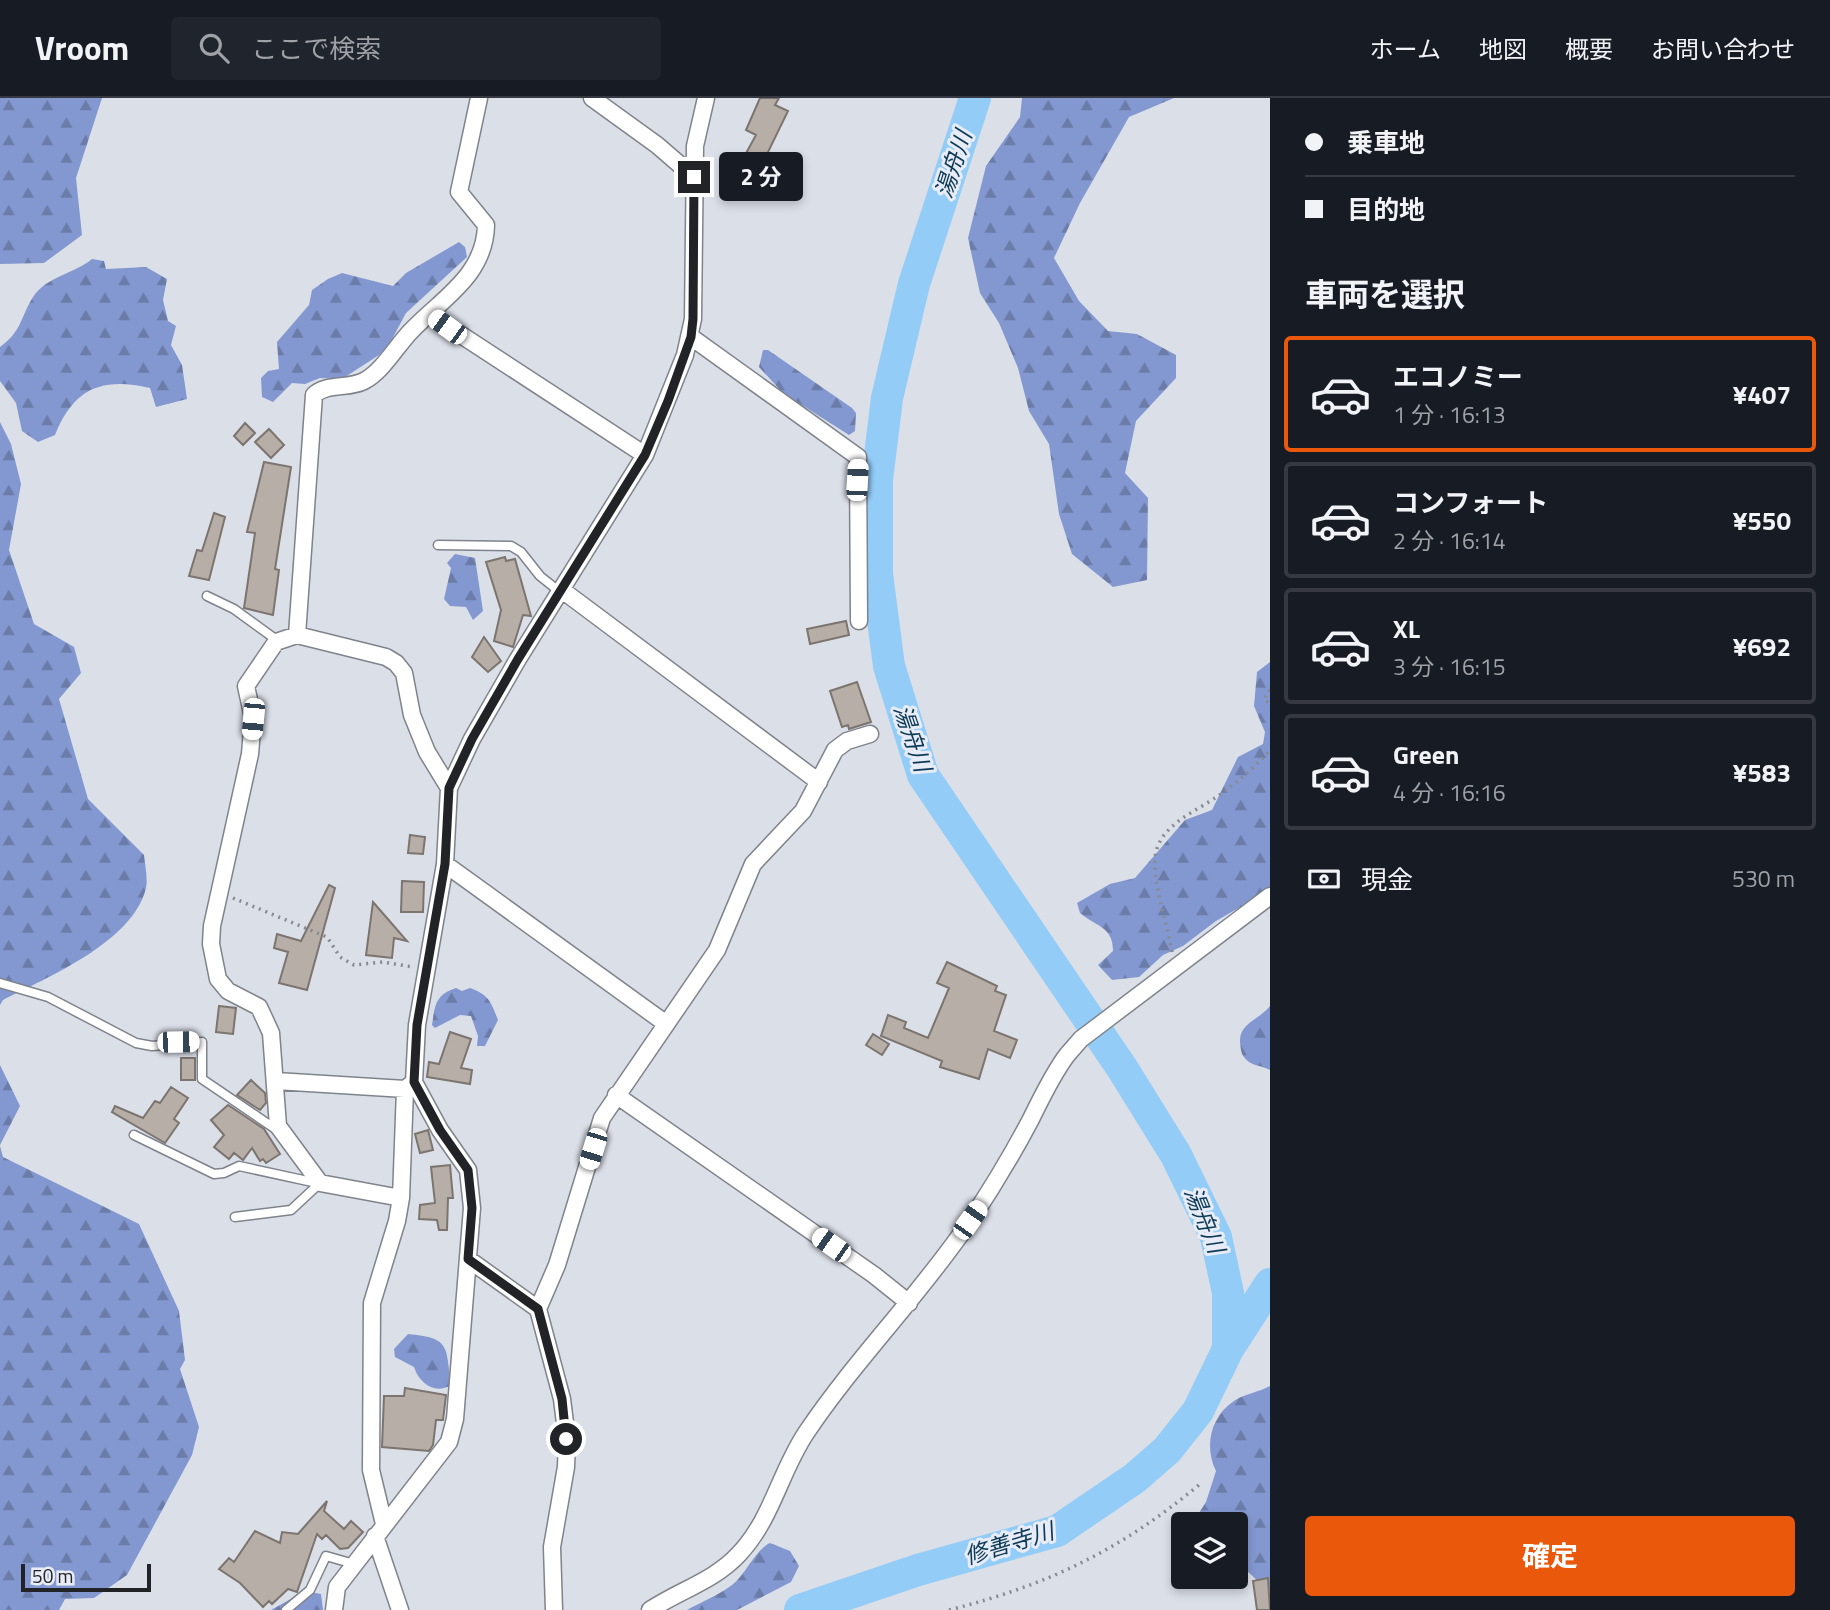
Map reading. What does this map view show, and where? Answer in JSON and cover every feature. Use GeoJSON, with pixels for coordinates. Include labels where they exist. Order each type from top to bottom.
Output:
{"type":"FeatureCollection","features":[{"type":"Feature","properties":{"kind":"street"},"geometry":{"type":"LineString","coordinates":[[297,635],[314,395],[324,389],[361,383],[373,375],[429,314],[453,295],[475,267],[486,236],[486,225],[482,216],[463,200],[459,191],[479,98]]}},
{"type":"Feature","properties":{"kind":"street"},"geometry":{"type":"LineString","coordinates":[[592,98],[657,145],[694,177]]}},
{"type":"Feature","properties":{"kind":"street"},"geometry":{"type":"LineString","coordinates":[[400,1610],[380,1530],[371,1470],[372,1303],[397,1222],[401,1198],[417,1025],[429,970],[445,864],[449,788],[472,739],[645,455],[691,337],[695,145],[706,98]]}},
{"type":"Feature","properties":{"kind":"street"},"geometry":{"type":"LineString","coordinates":[[429,314],[645,455]]}},
{"type":"Feature","properties":{"kind":"street"},"geometry":{"type":"LineString","coordinates":[[691,337],[858,457],[859,621]]}},
{"type":"Feature","properties":{"kind":"street"},"geometry":{"type":"LineString","coordinates":[[561,591],[819,782]]}},
{"type":"Feature","properties":{"kind":"street"},"geometry":{"type":"LineString","coordinates":[[401,1198],[320,1183],[278,1126],[271,1033],[259,1007],[228,991],[218,979],[211,944],[250,754],[253,719],[246,686],[275,637],[297,635],[386,657],[396,663],[404,673],[412,715],[427,751],[449,788]]}},
{"type":"Feature","properties":{"kind":"street"},"geometry":{"type":"LineString","coordinates":[[538,1309],[557,1265],[602,1118],[717,950],[753,864],[803,811],[835,750],[848,741],[870,734]]}},
{"type":"Feature","properties":{"kind":"street"},"geometry":{"type":"LineString","coordinates":[[445,864],[666,1023]]}},
{"type":"Feature","properties":{"kind":"street"},"geometry":{"type":"LineString","coordinates":[[650,1610],[668,1598],[701,1584],[738,1556],[751,1541],[807,1431],[909,1303],[982,1204],[1056,1069],[1081,1039],[1270,896]]}},
{"type":"Feature","properties":{"kind":"street"},"geometry":{"type":"LineString","coordinates":[[276,1081],[410,1086]]}},
{"type":"Feature","properties":{"kind":"street"},"geometry":{"type":"LineString","coordinates":[[334,1610],[337,1587],[449,1442],[455,1419],[472,1208],[468,1170],[410,1086]]}},
{"type":"Feature","properties":{"kind":"street"},"geometry":{"type":"LineString","coordinates":[[616,1095],[874,1275],[909,1303]]}},
{"type":"Feature","properties":{"kind":"street"},"geometry":{"type":"LineString","coordinates":[[468,1259],[538,1309],[560,1387],[566,1467],[552,1547],[554,1610]]}},
{"type":"Feature","properties":{"kind":"lane"},"geometry":{"type":"LineString","coordinates":[[438,545],[511,546],[522,552],[540,576],[561,591]]}},
{"type":"Feature","properties":{"kind":"lane"},"geometry":{"type":"LineString","coordinates":[[207,596],[275,637]]}},
{"type":"Feature","properties":{"kind":"lane"},"geometry":{"type":"LineString","coordinates":[[0,983],[48,997],[136,1044],[152,1046],[202,1041],[202,1079],[282,1134]]}},
{"type":"Feature","properties":{"kind":"lane"},"geometry":{"type":"LineString","coordinates":[[134,1135],[214,1174],[219,1175],[239,1166],[320,1183]]}},
{"type":"Feature","properties":{"kind":"lane"},"geometry":{"type":"LineString","coordinates":[[235,1217],[291,1210],[320,1183]]}},
{"type":"Feature","properties":{"kind":"lane"},"geometry":{"type":"LineString","coordinates":[[286,1610],[310,1590],[326,1556],[354,1564]]}},
{"type":"Feature","properties":{"kind":"path"},"geometry":{"type":"LineString","coordinates":[[1270,690],[1264,699],[1270,704]]}},
{"type":"Feature","properties":{"kind":"path"},"geometry":{"type":"LineString","coordinates":[[1174,968],[1154,865],[1159,842],[1171,827],[1190,812],[1217,797],[1270,750]]}},
{"type":"Feature","properties":{"kind":"path"},"geometry":{"type":"LineString","coordinates":[[220,892],[327,937],[340,957],[354,965],[383,962],[429,970]]}},
{"type":"Feature","properties":{"kind":"path"},"geometry":{"type":"LineString","coordinates":[[949,1610],[1013,1594],[1102,1553],[1160,1517],[1200,1483]]}},
{"type":"Feature","properties":{"kind":"green space"},"geometry":{"type":"Polygon","coordinates":[[[0,98],[102,98],[76,178],[82,235],[44,263],[0,264],[0,98]]]}},
{"type":"Feature","properties":{"kind":"green space"},"geometry":{"type":"Polygon","coordinates":[[[1022,98],[1174,98],[1129,117],[1080,203],[1054,258],[1079,301],[1108,331],[1137,334],[1176,355],[1176,378],[1136,421],[1125,473],[1148,498],[1147,580],[1113,587],[1072,554],[1059,514],[1049,444],[1029,411],[1018,368],[999,323],[980,293],[968,238],[986,166],[1020,117],[1022,98]]]}},
{"type":"Feature","properties":{"kind":"green space"},"geometry":{"type":"Polygon","coordinates":[[[459,242],[465,247],[467,257],[406,313],[390,343],[379,355],[342,379],[320,378],[305,384],[292,383],[273,402],[262,397],[261,378],[268,371],[279,369],[277,342],[309,305],[312,290],[342,273],[393,286],[406,273],[459,242]]]}},
{"type":"Feature","properties":{"kind":"green space"},"geometry":{"type":"Polygon","coordinates":[[[92,259],[104,261],[106,269],[146,267],[167,279],[163,300],[168,321],[176,326],[171,345],[182,365],[187,399],[156,407],[150,388],[118,384],[104,386],[81,397],[71,406],[55,435],[38,442],[22,431],[16,403],[0,381],[0,347],[17,330],[39,290],[92,259]]]}},
{"type":"Feature","properties":{"kind":"green space"},"geometry":{"type":"Polygon","coordinates":[[[763,350],[768,350],[852,408],[856,413],[855,431],[849,435],[783,393],[759,367],[763,350]]]}},
{"type":"Feature","properties":{"kind":"green space"},"geometry":{"type":"Polygon","coordinates":[[[0,422],[11,444],[21,484],[9,550],[34,624],[74,647],[81,673],[59,699],[88,799],[144,855],[147,880],[138,907],[107,941],[65,969],[3,1000],[0,1005],[0,422]]]}},
{"type":"Feature","properties":{"kind":"green space"},"geometry":{"type":"Polygon","coordinates":[[[455,554],[475,558],[483,611],[473,620],[466,607],[450,606],[444,599],[451,568],[447,563],[455,554]]]}},
{"type":"Feature","properties":{"kind":"green space"},"geometry":{"type":"Polygon","coordinates":[[[1270,662],[1270,890],[1216,921],[1183,946],[1163,955],[1139,977],[1112,980],[1098,965],[1113,951],[1110,937],[1103,928],[1080,913],[1077,903],[1110,884],[1135,878],[1185,820],[1212,810],[1238,757],[1263,744],[1265,732],[1254,706],[1257,672],[1270,662]]]}},
{"type":"Feature","properties":{"kind":"green space"},"geometry":{"type":"Polygon","coordinates":[[[456,988],[462,991],[470,988],[485,996],[491,1004],[498,1020],[485,1046],[477,1046],[478,1036],[471,1016],[460,1015],[435,1028],[432,1025],[435,1007],[440,998],[456,988]]]}},
{"type":"Feature","properties":{"kind":"green space"},"geometry":{"type":"Polygon","coordinates":[[[1270,1006],[1270,1070],[1246,1060],[1240,1042],[1246,1026],[1270,1006]]]}},
{"type":"Feature","properties":{"kind":"green space"},"geometry":{"type":"Polygon","coordinates":[[[0,1065],[20,1106],[0,1145],[0,1065]]]}},
{"type":"Feature","properties":{"kind":"green space"},"geometry":{"type":"Polygon","coordinates":[[[0,1146],[3,1157],[139,1224],[179,1311],[185,1360],[180,1369],[199,1427],[192,1455],[127,1575],[94,1598],[65,1599],[59,1610],[0,1610],[0,1146]]]}},
{"type":"Feature","properties":{"kind":"green space"},"geometry":{"type":"Polygon","coordinates":[[[408,1334],[439,1341],[446,1352],[451,1385],[439,1389],[428,1386],[414,1367],[395,1357],[394,1349],[408,1334]]]}},
{"type":"Feature","properties":{"kind":"green space"},"geometry":{"type":"Polygon","coordinates":[[[1270,1386],[1270,1590],[1248,1573],[1248,1512],[1200,1512],[1206,1502],[1216,1471],[1210,1452],[1215,1424],[1219,1415],[1238,1399],[1270,1386]]]}},
{"type":"Feature","properties":{"kind":"green space"},"geometry":{"type":"Polygon","coordinates":[[[770,1543],[790,1551],[799,1566],[791,1582],[737,1610],[687,1610],[732,1585],[770,1543]]]}},
{"type":"Feature","properties":{"kind":"green space"},"geometry":{"type":"Polygon","coordinates":[[[305,1591],[321,1594],[323,1610],[271,1610],[305,1591]]]}},
{"type":"Feature","properties":{"kind":"building"},"geometry":{"type":"Polygon","coordinates":[[[760,98],[779,98],[775,105],[788,111],[768,152],[773,155],[761,179],[738,168],[756,135],[746,130],[760,98]]]}},
{"type":"Feature","properties":{"kind":"building"},"geometry":{"type":"Polygon","coordinates":[[[245,423],[255,433],[243,445],[234,436],[245,423]]]}},
{"type":"Feature","properties":{"kind":"building"},"geometry":{"type":"Polygon","coordinates":[[[269,429],[284,445],[271,458],[255,442],[269,429]]]}},
{"type":"Feature","properties":{"kind":"building"},"geometry":{"type":"Polygon","coordinates":[[[264,462],[291,467],[275,569],[279,570],[273,615],[244,608],[255,533],[247,532],[264,462]]]}},
{"type":"Feature","properties":{"kind":"building"},"geometry":{"type":"Polygon","coordinates":[[[214,513],[225,517],[209,580],[189,576],[197,550],[202,551],[214,513]]]}},
{"type":"Feature","properties":{"kind":"building"},"geometry":{"type":"Polygon","coordinates":[[[505,557],[506,561],[515,559],[531,616],[523,615],[513,647],[494,641],[501,610],[486,562],[505,557]]]}},
{"type":"Feature","properties":{"kind":"building"},"geometry":{"type":"Polygon","coordinates":[[[846,621],[849,635],[810,644],[807,629],[846,621]]]}},
{"type":"Feature","properties":{"kind":"building"},"geometry":{"type":"Polygon","coordinates":[[[484,637],[501,661],[488,672],[472,657],[484,637]]]}},
{"type":"Feature","properties":{"kind":"building"},"geometry":{"type":"Polygon","coordinates":[[[857,682],[871,722],[849,729],[848,725],[842,727],[830,691],[857,682]]]}},
{"type":"Feature","properties":{"kind":"building"},"geometry":{"type":"Polygon","coordinates":[[[410,835],[425,837],[423,854],[408,853],[410,835]]]}},
{"type":"Feature","properties":{"kind":"building"},"geometry":{"type":"Polygon","coordinates":[[[402,881],[424,882],[423,912],[401,912],[402,881]]]}},
{"type":"Feature","properties":{"kind":"building"},"geometry":{"type":"Polygon","coordinates":[[[329,885],[335,888],[307,990],[279,983],[288,952],[274,948],[277,934],[301,941],[329,885]]]}},
{"type":"Feature","properties":{"kind":"building"},"geometry":{"type":"Polygon","coordinates":[[[373,902],[407,941],[394,938],[392,958],[366,955],[373,902]]]}},
{"type":"Feature","properties":{"kind":"building"},"geometry":{"type":"Polygon","coordinates":[[[947,962],[997,986],[995,991],[1006,995],[994,1031],[1017,1040],[1010,1058],[988,1049],[979,1079],[940,1067],[942,1061],[881,1036],[888,1015],[906,1022],[904,1028],[928,1038],[949,988],[937,983],[947,962]]]}},
{"type":"Feature","properties":{"kind":"building"},"geometry":{"type":"Polygon","coordinates":[[[219,1006],[236,1008],[233,1034],[216,1032],[219,1006]]]}},
{"type":"Feature","properties":{"kind":"building"},"geometry":{"type":"Polygon","coordinates":[[[450,1032],[471,1039],[461,1068],[472,1070],[470,1084],[427,1077],[429,1062],[439,1064],[450,1032]]]}},
{"type":"Feature","properties":{"kind":"building"},"geometry":{"type":"Polygon","coordinates":[[[873,1034],[889,1044],[882,1055],[866,1045],[873,1034]]]}},
{"type":"Feature","properties":{"kind":"building"},"geometry":{"type":"Polygon","coordinates":[[[181,1058],[195,1058],[195,1080],[181,1080],[181,1058]]]}},
{"type":"Feature","properties":{"kind":"building"},"geometry":{"type":"Polygon","coordinates":[[[251,1080],[265,1093],[266,1103],[260,1110],[237,1095],[251,1080]]]}},
{"type":"Feature","properties":{"kind":"building"},"geometry":{"type":"Polygon","coordinates":[[[171,1087],[188,1098],[174,1119],[179,1123],[165,1143],[112,1112],[115,1106],[143,1118],[155,1101],[160,1103],[171,1087]]]}},
{"type":"Feature","properties":{"kind":"building"},"geometry":{"type":"Polygon","coordinates":[[[228,1105],[264,1129],[280,1154],[266,1163],[263,1159],[260,1161],[252,1148],[243,1160],[234,1153],[229,1159],[214,1147],[224,1135],[211,1120],[228,1105]]]}},
{"type":"Feature","properties":{"kind":"building"},"geometry":{"type":"Polygon","coordinates":[[[428,1130],[433,1150],[420,1153],[415,1134],[428,1130]]]}},
{"type":"Feature","properties":{"kind":"building"},"geometry":{"type":"Polygon","coordinates":[[[450,1165],[453,1198],[448,1198],[447,1230],[439,1230],[437,1220],[419,1219],[420,1205],[435,1203],[431,1167],[450,1165]]]}},
{"type":"Feature","properties":{"kind":"building"},"geometry":{"type":"Polygon","coordinates":[[[405,1388],[446,1395],[443,1420],[436,1420],[433,1445],[429,1451],[382,1447],[384,1396],[404,1396],[405,1388]]]}},
{"type":"Feature","properties":{"kind":"building"},"geometry":{"type":"Polygon","coordinates":[[[327,1501],[324,1511],[344,1529],[351,1521],[363,1532],[348,1548],[340,1549],[326,1535],[322,1539],[317,1534],[297,1592],[288,1589],[272,1604],[269,1601],[263,1607],[240,1583],[219,1569],[229,1558],[234,1562],[255,1531],[280,1543],[282,1532],[298,1534],[327,1501]]]}},
{"type":"Feature","properties":{"kind":"building"},"geometry":{"type":"Polygon","coordinates":[[[1268,1578],[1270,1610],[1257,1610],[1253,1581],[1268,1578]]]}},
{"type":"Feature","properties":{"kind":"waterway","name":"湯舟川"},"geometry":{"type":"LineString","coordinates":[[975,98],[914,284],[887,398],[877,480],[877,574],[889,666],[923,775],[1122,1068],[1176,1155],[1216,1237],[1228,1293],[1228,1349]]}},
{"type":"Feature","properties":{"kind":"waterway","name":"修善寺川"},"geometry":{"type":"LineString","coordinates":[[800,1610],[918,1570],[1057,1531],[1135,1478],[1167,1450],[1198,1411],[1228,1349],[1270,1284]]}},
{"type":"Feature","properties":{"kind":"route"},"geometry":{"type":"LineString","coordinates":[[566,1439],[557,1375],[548,1352],[538,1309],[468,1259],[472,1208],[468,1170],[440,1130],[414,1082],[417,1025],[445,864],[444,829],[449,788],[458,765],[518,659],[645,455],[691,337],[694,177]]}}]}
